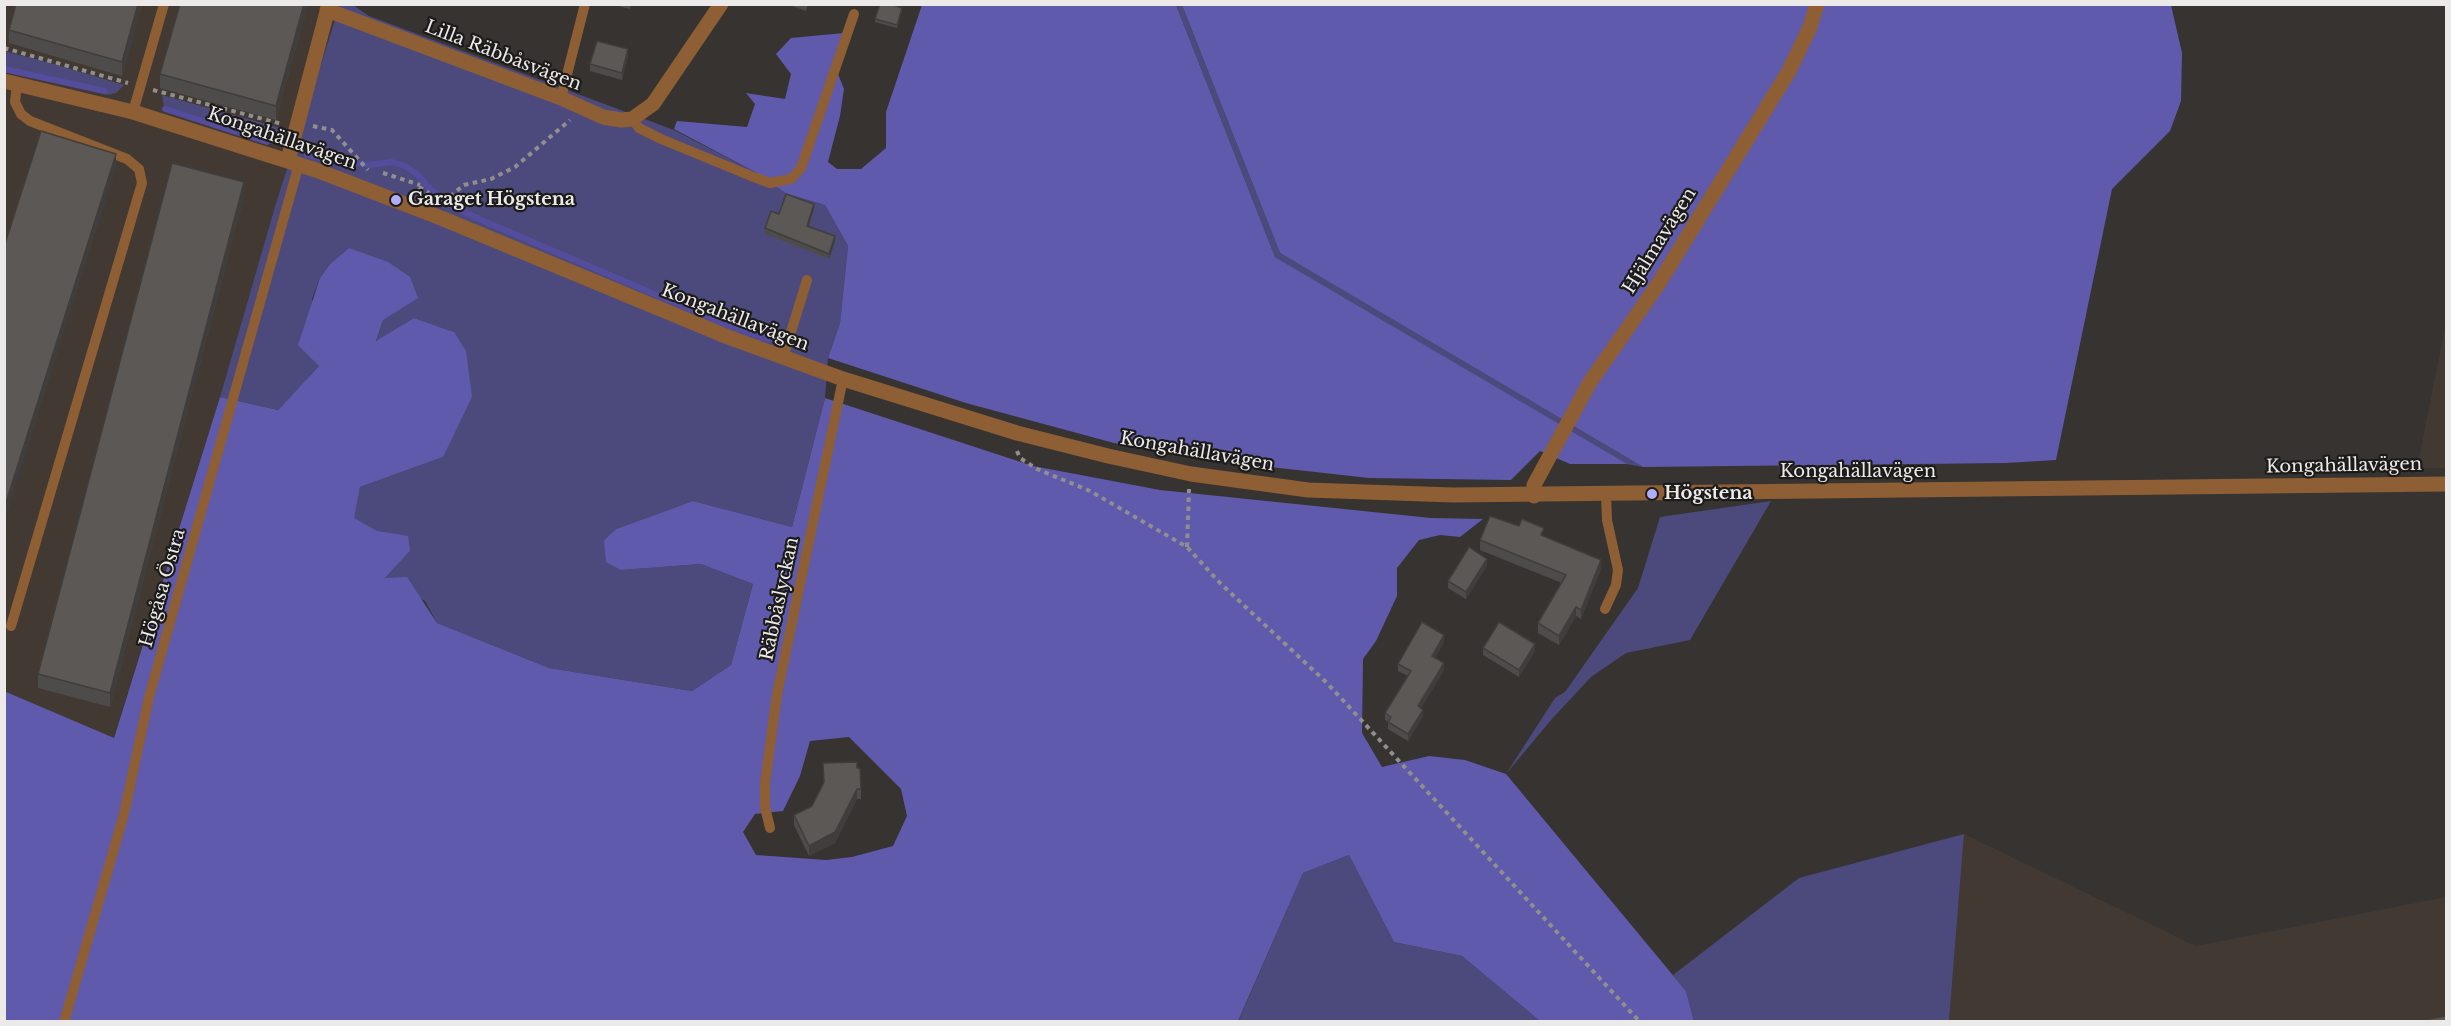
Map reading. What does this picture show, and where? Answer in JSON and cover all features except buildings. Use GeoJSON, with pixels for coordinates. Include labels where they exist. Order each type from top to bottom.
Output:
{"type":"FeatureCollection","features":[{"type":"Feature","properties":{"kind":"street"},"geometry":{"type":"LineString","coordinates":[[632,119],[653,104],[721,4]]}},
{"type":"Feature","properties":{"kind":"street","name":"Hjälmavägen"},"geometry":{"type":"LineString","coordinates":[[1534,496],[1534,485],[1590,382],[1658,286],[1789,71],[1810,27],[1817,4]]}},
{"type":"Feature","properties":{"kind":"street","name":"Lilla Räbbåsvägen"},"geometry":{"type":"LineString","coordinates":[[328,7],[561,98],[603,117],[632,119]]}},
{"type":"Feature","properties":{"kind":"street"},"geometry":{"type":"LineString","coordinates":[[293,162],[297,127],[328,7]]}},
{"type":"Feature","properties":{"kind":"street","name":"Kongahällavägen"},"geometry":{"type":"LineString","coordinates":[[10,82],[133,112],[293,162],[405,203],[783,358],[843,379],[1017,433],[1191,474],[1308,490],[1534,496],[2446,484]]}},
{"type":"Feature","properties":{"kind":"lane"},"geometry":{"type":"LineString","coordinates":[[133,112],[164,4]]}},
{"type":"Feature","properties":{"kind":"lane"},"geometry":{"type":"LineString","coordinates":[[561,98],[585,4]]}},
{"type":"Feature","properties":{"kind":"lane"},"geometry":{"type":"LineString","coordinates":[[632,119],[639,128],[661,139],[751,176],[770,183],[791,179],[801,168],[854,14]]}},
{"type":"Feature","properties":{"kind":"lane"},"geometry":{"type":"LineString","coordinates":[[10,82],[21,114],[45,127],[127,159],[139,169],[142,183],[11,626]]}},
{"type":"Feature","properties":{"kind":"lane","name":"Högåsa Östra"},"geometry":{"type":"LineString","coordinates":[[64,1022],[124,814],[149,697],[293,162]]}},
{"type":"Feature","properties":{"kind":"lane"},"geometry":{"type":"LineString","coordinates":[[783,358],[807,280]]}},
{"type":"Feature","properties":{"kind":"lane","name":"Räbbåslyckan"},"geometry":{"type":"LineString","coordinates":[[770,828],[765,807],[765,783],[777,694],[843,379]]}},
{"type":"Feature","properties":{"kind":"lane"},"geometry":{"type":"LineString","coordinates":[[1605,609],[1616,585],[1618,570],[1607,520],[1606,495]]}},
{"type":"Feature","properties":{"kind":"path"},"geometry":{"type":"LineString","coordinates":[[4,48],[141,87],[297,127],[320,126],[332,130],[344,147],[370,172]]}},
{"type":"Feature","properties":{"kind":"path"},"geometry":{"type":"LineString","coordinates":[[447,197],[464,185],[491,179],[515,166],[584,109]]}},
{"type":"Feature","properties":{"kind":"path"},"geometry":{"type":"LineString","coordinates":[[383,172],[420,185]]}},
{"type":"Feature","properties":{"kind":"path"},"geometry":{"type":"LineString","coordinates":[[1017,433],[1015,448],[1020,458],[1037,469],[1090,491],[1187,547],[1220,583],[1327,683],[1640,1022]]}},
{"type":"Feature","properties":{"kind":"path"},"geometry":{"type":"LineString","coordinates":[[1187,547],[1191,474]]}},
{"type":"Feature","properties":{"kind":"shaded area"},"geometry":{"type":"Polygon","coordinates":[[[5,5],[340,5],[276,203],[220,397],[113,739],[5,691],[5,5]]]}},
{"type":"Feature","properties":{"kind":"shaded area"},"geometry":{"type":"Polygon","coordinates":[[[340,5],[353,5],[369,16],[674,130],[757,173],[787,194],[825,205],[848,246],[840,323],[828,358],[825,398],[792,527],[693,501],[616,529],[604,540],[621,570],[701,564],[753,584],[731,665],[692,691],[549,668],[437,623],[425,601],[384,579],[410,551],[353,518],[360,487],[443,457],[454,332],[414,318],[376,342],[383,320],[349,248],[330,264],[320,278],[312,299],[319,366],[278,410],[220,397],[276,203],[340,5]]]}},
{"type":"Feature","properties":{"kind":"shaded area"},"geometry":{"type":"Polygon","coordinates":[[[922,5],[1176,5],[1275,257],[1627,464],[1570,464],[1540,451],[1511,480],[1369,478],[1216,461],[1114,443],[966,403],[828,358],[840,323],[848,246],[825,205],[787,194],[757,173],[674,129],[677,121],[747,127],[755,104],[746,93],[785,99],[791,74],[776,54],[791,38],[844,33],[838,74],[844,89],[840,116],[828,162],[837,169],[861,169],[886,148],[886,112],[922,5]]]}},
{"type":"Feature","properties":{"kind":"shaded area"},"geometry":{"type":"Polygon","coordinates":[[[1176,5],[1182,5],[1280,253],[1643,467],[1626,464],[1275,257],[1176,5]]]}},
{"type":"Feature","properties":{"kind":"shaded area"},"geometry":{"type":"Polygon","coordinates":[[[1182,5],[2171,5],[2182,53],[2181,101],[2170,131],[2112,189],[2056,460],[2006,463],[1643,467],[1280,253],[1182,5]]]}},
{"type":"Feature","properties":{"kind":"shaded area"},"geometry":{"type":"Polygon","coordinates":[[[4,51],[124,85],[116,93],[108,95],[5,70],[4,51]]]}},
{"type":"Feature","properties":{"kind":"shaded area"},"geometry":{"type":"Polygon","coordinates":[[[162,95],[291,131],[286,139],[270,144],[165,111],[162,95]]]}},
{"type":"Feature","properties":{"kind":"shaded area"},"geometry":{"type":"Polygon","coordinates":[[[349,248],[388,262],[410,277],[418,298],[383,320],[376,341],[414,318],[454,332],[466,351],[472,397],[443,457],[360,487],[354,518],[377,531],[408,536],[410,551],[385,578],[407,577],[437,623],[549,668],[692,691],[731,665],[753,584],[701,564],[621,570],[606,562],[604,540],[616,529],[693,501],[792,527],[825,398],[1033,466],[1160,490],[1431,518],[1483,519],[1460,537],[1440,535],[1419,540],[1397,568],[1397,596],[1376,641],[1363,659],[1362,733],[1382,767],[1429,756],[1465,760],[1506,774],[1686,991],[1694,1021],[1540,1021],[1462,956],[1394,942],[1349,855],[1303,873],[1238,1021],[5,1021],[4,691],[114,738],[220,397],[278,410],[319,366],[298,345],[320,278],[330,264],[349,248]],[[849,737],[810,741],[800,776],[783,811],[755,814],[743,832],[756,855],[826,860],[852,857],[893,846],[907,816],[901,789],[849,737]]]}},
{"type":"Feature","properties":{"kind":"shaded area"},"geometry":{"type":"Polygon","coordinates":[[[2446,322],[2446,468],[2417,468],[2446,322]]]}},
{"type":"Feature","properties":{"kind":"shaded area"},"geometry":{"type":"Polygon","coordinates":[[[1771,501],[1690,640],[1626,653],[1591,677],[1506,774],[1555,698],[1565,692],[1638,588],[1660,517],[1771,501]]]}},
{"type":"Feature","properties":{"kind":"shaded area"},"geometry":{"type":"Polygon","coordinates":[[[1964,834],[2196,946],[2446,897],[2446,1021],[1949,1022],[1964,834]]]}},
{"type":"Feature","properties":{"kind":"shaded area"},"geometry":{"type":"Polygon","coordinates":[[[1964,834],[1949,1021],[1694,1021],[1686,991],[1673,975],[1799,878],[1964,834]]]}},
{"type":"Feature","properties":{"kind":"shaded area"},"geometry":{"type":"Polygon","coordinates":[[[1349,855],[1394,942],[1462,956],[1540,1021],[1238,1022],[1303,873],[1349,855]]]}},
{"type":"Feature","properties":{"kind":"waterway"},"geometry":{"type":"LineString","coordinates":[[4,69],[104,91]]}},
{"type":"Feature","properties":{"kind":"waterway"},"geometry":{"type":"LineString","coordinates":[[165,109],[267,142]]}},
{"type":"Feature","properties":{"kind":"waterway"},"geometry":{"type":"LineString","coordinates":[[307,155],[369,165],[392,162],[405,166],[417,174],[448,204],[479,219],[736,329],[769,340]]}},
{"type":"Feature","properties":{"kind":"place","name":"Garaget Högstena"},"geometry":{"type":"Point","coordinates":[396,200]}},
{"type":"Feature","properties":{"kind":"place","name":"Högstena"},"geometry":{"type":"Point","coordinates":[1652,494]}}]}
